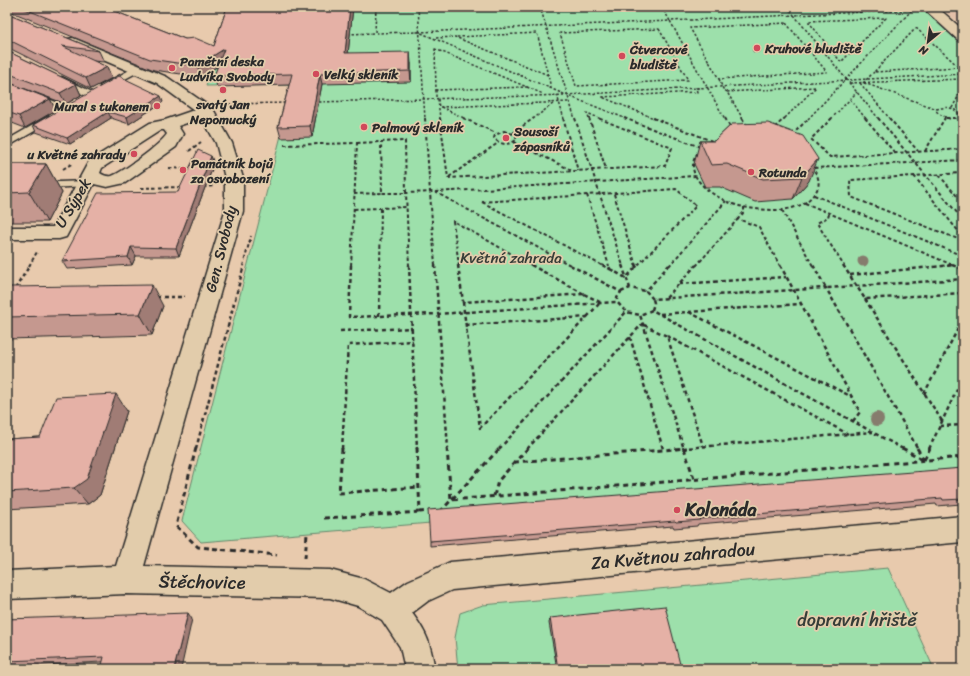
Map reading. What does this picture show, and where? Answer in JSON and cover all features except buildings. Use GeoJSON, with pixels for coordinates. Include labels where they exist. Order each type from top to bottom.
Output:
{"type":"FeatureCollection","features":[{"type":"Feature","properties":{"kind":"street"},"geometry":{"type":"LineString","coordinates":[[929,7],[963,37]]}},
{"type":"Feature","properties":{"kind":"street","name":"Gen. Svobody"},"geometry":{"type":"LineString","coordinates":[[58,36],[162,80],[207,112],[224,143],[234,178],[234,211],[126,580]]}},
{"type":"Feature","properties":{"kind":"street","name":"U Sýpek"},"geometry":{"type":"LineString","coordinates":[[7,233],[59,233],[87,179],[96,165],[156,126],[169,124],[186,117],[207,112]]}},
{"type":"Feature","properties":{"kind":"street","name":"U Sýpek"},"geometry":{"type":"LineString","coordinates":[[87,179],[106,181],[118,180],[170,143],[175,134],[169,124]]}},
{"type":"Feature","properties":{"kind":"street","name":"Za Květnou zahradou"},"geometry":{"type":"LineString","coordinates":[[392,610],[418,591],[450,576],[963,529]]}},
{"type":"Feature","properties":{"kind":"street","name":"Štěchovice"},"geometry":{"type":"LineString","coordinates":[[7,585],[126,580],[330,584],[364,593],[392,610]]}},
{"type":"Feature","properties":{"kind":"street"},"geometry":{"type":"LineString","coordinates":[[392,610],[414,641],[420,669]]}},
{"type":"Feature","properties":{"kind":"lane"},"geometry":{"type":"LineString","coordinates":[[7,144],[137,69]]}},
{"type":"Feature","properties":{"kind":"lane"},"geometry":{"type":"LineString","coordinates":[[57,77],[91,95]]}},
{"type":"Feature","properties":{"kind":"lane"},"geometry":{"type":"LineString","coordinates":[[7,86],[72,106]]}},
{"type":"Feature","properties":{"kind":"lane"},"geometry":{"type":"LineString","coordinates":[[7,186],[87,179]]}},
{"type":"Feature","properties":{"kind":"path"},"geometry":{"type":"LineString","coordinates":[[375,33],[376,7]]}},
{"type":"Feature","properties":{"kind":"path"},"geometry":{"type":"LineString","coordinates":[[418,7],[451,500]]}},
{"type":"Feature","properties":{"kind":"path"},"geometry":{"type":"LineString","coordinates":[[540,7],[566,95],[630,288]]}},
{"type":"Feature","properties":{"kind":"path"},"geometry":{"type":"LineString","coordinates":[[662,7],[732,130]]}},
{"type":"Feature","properties":{"kind":"path"},"geometry":{"type":"LineString","coordinates":[[787,7],[963,220]]}},
{"type":"Feature","properties":{"kind":"path"},"geometry":{"type":"LineString","coordinates":[[346,34],[912,10],[847,79],[787,139]]}},
{"type":"Feature","properties":{"kind":"path"},"geometry":{"type":"LineString","coordinates":[[886,18],[863,40],[841,62],[808,21],[886,18]]}},
{"type":"Feature","properties":{"kind":"path"},"geometry":{"type":"LineString","coordinates":[[720,79],[827,72],[786,23],[690,28],[720,79],[718,82],[720,86],[727,92],[746,124],[774,128],[816,87],[727,92]]}},
{"type":"Feature","properties":{"kind":"path"},"geometry":{"type":"LineString","coordinates":[[862,83],[916,28],[959,67],[873,72]]}},
{"type":"Feature","properties":{"kind":"path"},"geometry":{"type":"LineString","coordinates":[[659,29],[688,80],[576,86],[560,33],[659,29]]}},
{"type":"Feature","properties":{"kind":"path"},"geometry":{"type":"LineString","coordinates":[[419,32],[566,95],[701,147]]}},
{"type":"Feature","properties":{"kind":"path"},"geometry":{"type":"LineString","coordinates":[[435,38],[537,33],[551,88]]}},
{"type":"Feature","properties":{"kind":"path"},"geometry":{"type":"LineString","coordinates":[[455,37],[548,75]]}},
{"type":"Feature","properties":{"kind":"path"},"geometry":{"type":"LineString","coordinates":[[448,178],[440,107],[436,90],[435,49],[545,95]]}},
{"type":"Feature","properties":{"kind":"path"},"geometry":{"type":"LineString","coordinates":[[319,102],[566,95],[707,86],[963,74]]}},
{"type":"Feature","properties":{"kind":"path"},"geometry":{"type":"LineString","coordinates":[[850,83],[963,79]]}},
{"type":"Feature","properties":{"kind":"path"},"geometry":{"type":"LineString","coordinates":[[862,83],[937,109],[943,107],[952,108],[959,112],[960,117]]}},
{"type":"Feature","properties":{"kind":"path"},"geometry":{"type":"LineString","coordinates":[[862,83],[918,152]]}},
{"type":"Feature","properties":{"kind":"path"},"geometry":{"type":"LineString","coordinates":[[436,90],[527,87]]}},
{"type":"Feature","properties":{"kind":"path"},"geometry":{"type":"LineString","coordinates":[[700,87],[696,88],[697,92],[602,97],[712,141]]}},
{"type":"Feature","properties":{"kind":"path"},"geometry":{"type":"LineString","coordinates":[[952,108],[963,88]]}},
{"type":"Feature","properties":{"kind":"path"},"geometry":{"type":"LineString","coordinates":[[857,92],[811,139],[830,157],[963,150]]}},
{"type":"Feature","properties":{"kind":"path"},"geometry":{"type":"LineString","coordinates":[[557,95],[578,171]]}},
{"type":"Feature","properties":{"kind":"path"},"geometry":{"type":"LineString","coordinates":[[850,99],[895,153]]}},
{"type":"Feature","properties":{"kind":"path"},"geometry":{"type":"LineString","coordinates":[[440,107],[569,102]]}},
{"type":"Feature","properties":{"kind":"path"},"geometry":{"type":"LineString","coordinates":[[513,133],[554,103]]}},
{"type":"Feature","properties":{"kind":"path"},"geometry":{"type":"LineString","coordinates":[[440,107],[496,134],[504,131],[513,133],[517,138],[514,142],[506,145],[498,143],[494,138],[496,134]]}},
{"type":"Feature","properties":{"kind":"path"},"geometry":{"type":"LineString","coordinates":[[937,109],[938,113],[945,117],[954,119],[960,117],[963,118]]}},
{"type":"Feature","properties":{"kind":"path"},"geometry":{"type":"LineString","coordinates":[[448,178],[666,166],[672,148],[587,113],[606,169]]}},
{"type":"Feature","properties":{"kind":"path"},"geometry":{"type":"LineString","coordinates":[[926,151],[945,117]]}},
{"type":"Feature","properties":{"kind":"path"},"geometry":{"type":"LineString","coordinates":[[735,137],[767,140],[782,145],[795,151],[806,159],[814,168],[818,178],[818,187],[814,195],[805,203],[796,207],[782,210],[764,210],[744,207],[726,201],[713,194],[702,185],[695,176],[692,165],[694,155],[701,147],[712,141],[735,137]]}},
{"type":"Feature","properties":{"kind":"path"},"geometry":{"type":"LineString","coordinates":[[284,145],[405,141],[420,512]]}},
{"type":"Feature","properties":{"kind":"path"},"geometry":{"type":"LineString","coordinates":[[381,142],[382,193]]}},
{"type":"Feature","properties":{"kind":"path"},"geometry":{"type":"LineString","coordinates":[[514,142],[573,171]]}},
{"type":"Feature","properties":{"kind":"path"},"geometry":{"type":"LineString","coordinates":[[357,143],[349,317],[438,314],[617,302]]}},
{"type":"Feature","properties":{"kind":"path"},"geometry":{"type":"LineString","coordinates":[[448,178],[498,143]]}},
{"type":"Feature","properties":{"kind":"path"},"geometry":{"type":"LineString","coordinates":[[814,168],[963,160]]}},
{"type":"Feature","properties":{"kind":"path"},"geometry":{"type":"LineString","coordinates":[[166,168],[194,169]]}},
{"type":"Feature","properties":{"kind":"path"},"geometry":{"type":"LineString","coordinates":[[963,173],[850,180],[851,197],[963,241]]}},
{"type":"Feature","properties":{"kind":"path"},"geometry":{"type":"LineString","coordinates":[[938,174],[963,203]]}},
{"type":"Feature","properties":{"kind":"path"},"geometry":{"type":"LineString","coordinates":[[354,194],[430,193],[695,176]]}},
{"type":"Feature","properties":{"kind":"path"},"geometry":{"type":"LineString","coordinates":[[913,176],[963,237]]}},
{"type":"Feature","properties":{"kind":"path"},"geometry":{"type":"LineString","coordinates":[[144,184],[138,188],[185,187]]}},
{"type":"Feature","properties":{"kind":"path"},"geometry":{"type":"LineString","coordinates":[[201,187],[217,186]]}},
{"type":"Feature","properties":{"kind":"path"},"geometry":{"type":"LineString","coordinates":[[676,189],[696,206],[626,278],[610,268],[482,202],[676,189]]}},
{"type":"Feature","properties":{"kind":"path"},"geometry":{"type":"LineString","coordinates":[[435,192],[621,292]]}},
{"type":"Feature","properties":{"kind":"path"},"geometry":{"type":"LineString","coordinates":[[614,194],[636,267]]}},
{"type":"Feature","properties":{"kind":"path"},"geometry":{"type":"LineString","coordinates":[[587,195],[610,268]]}},
{"type":"Feature","properties":{"kind":"path"},"geometry":{"type":"LineString","coordinates":[[814,195],[963,256]]}},
{"type":"Feature","properties":{"kind":"path"},"geometry":{"type":"LineString","coordinates":[[646,291],[726,201]]}},
{"type":"Feature","properties":{"kind":"path"},"geometry":{"type":"LineString","coordinates":[[805,203],[963,269]]}},
{"type":"Feature","properties":{"kind":"path"},"geometry":{"type":"LineString","coordinates":[[354,209],[407,207]]}},
{"type":"Feature","properties":{"kind":"path"},"geometry":{"type":"LineString","coordinates":[[666,298],[744,212],[744,207]]}},
{"type":"Feature","properties":{"kind":"path"},"geometry":{"type":"LineString","coordinates":[[379,316],[381,208]]}},
{"type":"Feature","properties":{"kind":"path"},"geometry":{"type":"LineString","coordinates":[[782,210],[924,460]]}},
{"type":"Feature","properties":{"kind":"path"},"geometry":{"type":"LineString","coordinates":[[829,213],[828,217],[817,223],[942,421]]}},
{"type":"Feature","properties":{"kind":"path"},"geometry":{"type":"LineString","coordinates":[[738,218],[759,227],[860,412],[853,421]]}},
{"type":"Feature","properties":{"kind":"path"},"geometry":{"type":"LineString","coordinates":[[453,221],[601,303],[587,317],[480,428],[453,221]]}},
{"type":"Feature","properties":{"kind":"path"},"geometry":{"type":"LineString","coordinates":[[252,232],[176,526],[198,547],[282,555]]}},
{"type":"Feature","properties":{"kind":"path"},"geometry":{"type":"LineString","coordinates":[[12,294],[39,248]]}},
{"type":"Feature","properties":{"kind":"path"},"geometry":{"type":"LineString","coordinates":[[850,275],[954,265]]}},
{"type":"Feature","properties":{"kind":"path"},"geometry":{"type":"LineString","coordinates":[[679,284],[786,277]]}},
{"type":"Feature","properties":{"kind":"path"},"geometry":{"type":"LineString","coordinates":[[653,299],[963,279]]}},
{"type":"Feature","properties":{"kind":"path"},"geometry":{"type":"LineString","coordinates":[[617,302],[617,298],[621,292],[630,288],[640,289],[646,291],[653,299],[654,303],[652,310]]}},
{"type":"Feature","properties":{"kind":"path"},"geometry":{"type":"LineString","coordinates":[[866,299],[963,293]]}},
{"type":"Feature","properties":{"kind":"path"},"geometry":{"type":"LineString","coordinates":[[463,302],[584,294]]}},
{"type":"Feature","properties":{"kind":"path"},"geometry":{"type":"LineString","coordinates":[[152,298],[189,297]]}},
{"type":"Feature","properties":{"kind":"path"},"geometry":{"type":"LineString","coordinates":[[617,302],[626,312],[640,315],[652,310]]}},
{"type":"Feature","properties":{"kind":"path"},"geometry":{"type":"LineString","coordinates":[[658,314],[801,304]]}},
{"type":"Feature","properties":{"kind":"path"},"geometry":{"type":"LineString","coordinates":[[652,310],[924,460]]}},
{"type":"Feature","properties":{"kind":"path"},"geometry":{"type":"LineString","coordinates":[[438,515],[626,312]]}},
{"type":"Feature","properties":{"kind":"path"},"geometry":{"type":"LineString","coordinates":[[689,312],[852,397]]}},
{"type":"Feature","properties":{"kind":"path"},"geometry":{"type":"LineString","coordinates":[[640,315],[694,479]]}},
{"type":"Feature","properties":{"kind":"path"},"geometry":{"type":"LineString","coordinates":[[466,325],[587,317]]}},
{"type":"Feature","properties":{"kind":"path"},"geometry":{"type":"LineString","coordinates":[[924,394],[963,318]]}},
{"type":"Feature","properties":{"kind":"path"},"geometry":{"type":"LineString","coordinates":[[643,324],[653,328],[848,434]]}},
{"type":"Feature","properties":{"kind":"path"},"geometry":{"type":"LineString","coordinates":[[494,496],[494,487],[500,478],[643,324]]}},
{"type":"Feature","properties":{"kind":"path"},"geometry":{"type":"LineString","coordinates":[[340,332],[412,328]]}},
{"type":"Feature","properties":{"kind":"path"},"geometry":{"type":"LineString","coordinates":[[667,336],[703,446]]}},
{"type":"Feature","properties":{"kind":"path"},"geometry":{"type":"LineString","coordinates":[[630,337],[663,449]]}},
{"type":"Feature","properties":{"kind":"path"},"geometry":{"type":"LineString","coordinates":[[413,341],[348,345],[339,493],[419,487]]}},
{"type":"Feature","properties":{"kind":"path"},"geometry":{"type":"LineString","coordinates":[[924,460],[963,377]]}},
{"type":"Feature","properties":{"kind":"path"},"geometry":{"type":"LineString","coordinates":[[939,426],[963,425]]}},
{"type":"Feature","properties":{"kind":"path"},"geometry":{"type":"LineString","coordinates":[[514,462],[874,432]]}},
{"type":"Feature","properties":{"kind":"path"},"geometry":{"type":"LineString","coordinates":[[451,500],[963,456]]}},
{"type":"Feature","properties":{"kind":"path"},"geometry":{"type":"LineString","coordinates":[[324,518],[442,510]]}},
{"type":"Feature","properties":{"kind":"path"},"geometry":{"type":"LineString","coordinates":[[298,557],[306,558],[306,534]]}},
{"type":"Feature","properties":{"kind":"shaded area"},"geometry":{"type":"Polygon","coordinates":[[[941,7],[963,7],[963,26],[941,7]]]}},
{"type":"Feature","properties":{"kind":"green space","name":"Květná zahrada"},"geometry":{"type":"Polygon","coordinates":[[[246,7],[920,7],[963,46],[963,479],[201,542],[182,521],[294,85],[206,86],[218,56],[246,7]]]}},
{"type":"Feature","properties":{"kind":"green space","name":"dopravní hřiště"},"geometry":{"type":"Polygon","coordinates":[[[888,568],[934,669],[458,669],[455,638],[460,613],[483,605],[888,568]]]}},
{"type":"Feature","properties":{"kind":"place","name":"Kruhové bludiště"},"geometry":{"type":"Point","coordinates":[757,48]}},
{"type":"Feature","properties":{"kind":"place","name":"Čtvercové bludiště"},"geometry":{"type":"Point","coordinates":[622,56]}},
{"type":"Feature","properties":{"kind":"place","name":"Pamětní deska Ludvíka Svobody"},"geometry":{"type":"Point","coordinates":[172,68]}},
{"type":"Feature","properties":{"kind":"place","name":"Velký skleník"},"geometry":{"type":"Point","coordinates":[316,74]}},
{"type":"Feature","properties":{"kind":"place","name":"svatý Jan Nepomucký"},"geometry":{"type":"Point","coordinates":[223,90]}},
{"type":"Feature","properties":{"kind":"place","name":"Mural s tukanem"},"geometry":{"type":"Point","coordinates":[157,106]}},
{"type":"Feature","properties":{"kind":"place","name":"Palmový skleník"},"geometry":{"type":"Point","coordinates":[364,127]}},
{"type":"Feature","properties":{"kind":"place","name":"Sousoší zápasníků"},"geometry":{"type":"Point","coordinates":[506,138]}},
{"type":"Feature","properties":{"kind":"place","name":"u Květné zahrady"},"geometry":{"type":"Point","coordinates":[134,154]}},
{"type":"Feature","properties":{"kind":"place","name":"Památník bojů za osvobození"},"geometry":{"type":"Point","coordinates":[183,170]}},
{"type":"Feature","properties":{"kind":"place","name":"Rotunda"},"geometry":{"type":"Point","coordinates":[751,172]}},
{"type":"Feature","properties":{"kind":"place","name":"Kolonáda"},"geometry":{"type":"Point","coordinates":[677,510]}}]}
